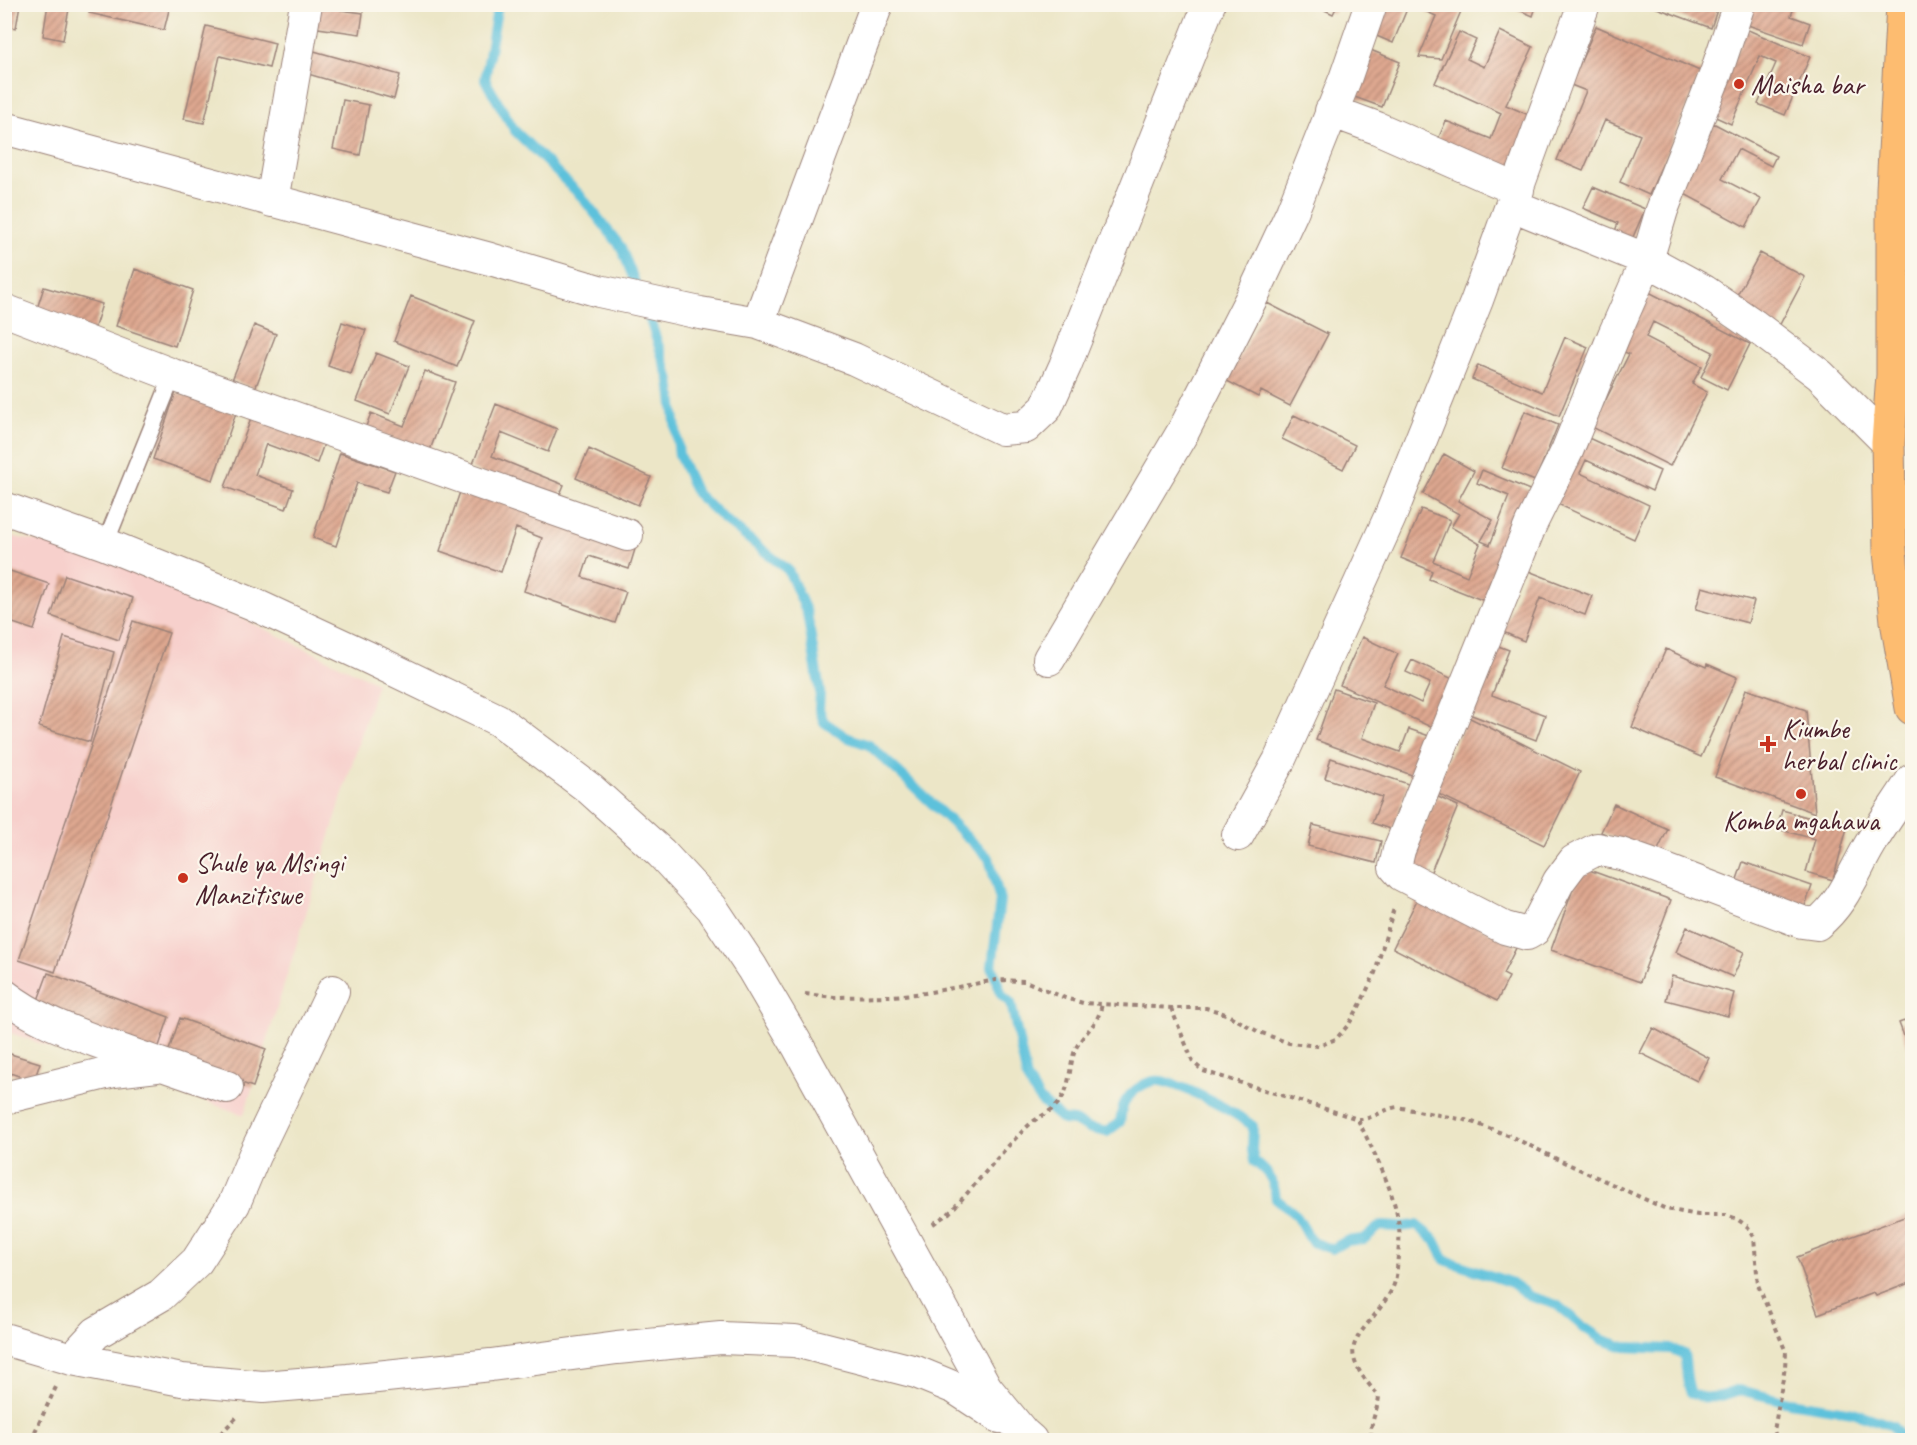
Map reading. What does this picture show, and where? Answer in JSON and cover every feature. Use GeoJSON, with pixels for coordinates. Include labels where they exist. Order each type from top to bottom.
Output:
{"type":"FeatureCollection","features":[{"type":"Feature","properties":{"kind":"highway"},"geometry":{"type":"LineString","coordinates":[[1904,4],[1893,189],[1893,375],[1888,443],[1901,512],[1890,551],[1897,621],[1912,708]]}},
{"type":"Feature","properties":{"kind":"street"},"geometry":{"type":"LineString","coordinates":[[272,201],[306,4]]}},
{"type":"Feature","properties":{"kind":"street"},"geometry":{"type":"LineString","coordinates":[[758,323],[877,4]]}},
{"type":"Feature","properties":{"kind":"street"},"geometry":{"type":"LineString","coordinates":[[4,128],[599,291],[758,323],[854,359],[1002,429],[1026,427],[1046,408],[1065,366],[1209,4]]}},
{"type":"Feature","properties":{"kind":"street"},"geometry":{"type":"LineString","coordinates":[[1049,659],[1184,430],[1292,212],[1345,80],[1371,4]]}},
{"type":"Feature","properties":{"kind":"street"},"geometry":{"type":"LineString","coordinates":[[1238,835],[1279,761],[1390,517],[1478,300],[1584,4]]}},
{"type":"Feature","properties":{"kind":"street"},"geometry":{"type":"LineString","coordinates":[[1739,4],[1716,73],[1662,210],[1647,260],[1567,451],[1531,524],[1399,850],[1395,867],[1402,875],[1505,928],[1527,934],[1534,930],[1559,881],[1574,861],[1597,849],[1621,854],[1802,922],[1817,924],[1828,915],[1842,897],[1871,843],[1912,780]]}},
{"type":"Feature","properties":{"kind":"street"},"geometry":{"type":"LineString","coordinates":[[1331,111],[1407,141],[1515,197],[1647,260],[1704,291],[1790,351],[1820,375],[1888,443]]}},
{"type":"Feature","properties":{"kind":"street"},"geometry":{"type":"LineString","coordinates":[[4,310],[173,375],[627,535]]}},
{"type":"Feature","properties":{"kind":"street"},"geometry":{"type":"LineString","coordinates":[[4,508],[105,544],[253,604],[498,720],[590,789],[662,853],[712,908],[766,993],[986,1388],[1027,1437]]}},
{"type":"Feature","properties":{"kind":"street"},"geometry":{"type":"LineString","coordinates":[[72,1359],[96,1333],[161,1295],[198,1261],[234,1204],[254,1156],[333,991]]}},
{"type":"Feature","properties":{"kind":"street"},"geometry":{"type":"LineString","coordinates":[[4,995],[21,1008],[58,1027],[227,1087]]}},
{"type":"Feature","properties":{"kind":"street"},"geometry":{"type":"LineString","coordinates":[[4,1098],[114,1071],[164,1066]]}},
{"type":"Feature","properties":{"kind":"street"},"geometry":{"type":"LineString","coordinates":[[4,1339],[72,1359],[182,1380],[263,1387],[491,1365],[616,1348],[721,1338],[795,1341],[916,1372],[955,1388],[1027,1437]]}},
{"type":"Feature","properties":{"kind":"lane"},"geometry":{"type":"LineString","coordinates":[[105,544],[173,375]]}},
{"type":"Feature","properties":{"kind":"path"},"geometry":{"type":"LineString","coordinates":[[766,993],[864,997],[925,993],[961,985],[1007,980],[1025,981],[1083,1003],[1206,1008],[1228,1015],[1259,1032],[1289,1043],[1319,1046],[1336,1039],[1349,1024],[1360,1005],[1375,973],[1402,875]]}},
{"type":"Feature","properties":{"kind":"path"},"geometry":{"type":"LineString","coordinates":[[901,1233],[926,1228],[949,1213],[1032,1122],[1060,1102],[1066,1090],[1077,1047],[1097,1022],[1101,1014],[1102,1003]]}},
{"type":"Feature","properties":{"kind":"path"},"geometry":{"type":"LineString","coordinates":[[1170,1008],[1193,1062],[1203,1071],[1358,1119],[1367,1120],[1385,1109],[1397,1107],[1470,1121],[1510,1136],[1557,1160],[1666,1209],[1698,1215],[1726,1215],[1737,1219],[1748,1227],[1754,1237],[1758,1285],[1786,1352],[1774,1431],[1777,1440]]}},
{"type":"Feature","properties":{"kind":"path"},"geometry":{"type":"LineString","coordinates":[[1358,1119],[1389,1187],[1399,1227],[1396,1275],[1392,1290],[1358,1335],[1354,1350],[1354,1361],[1359,1371],[1379,1396],[1371,1426],[1372,1440]]}},
{"type":"Feature","properties":{"kind":"path"},"geometry":{"type":"LineString","coordinates":[[31,1440],[52,1393],[72,1359]]}},
{"type":"Feature","properties":{"kind":"shaded area"},"geometry":{"type":"Polygon","coordinates":[[[5,535],[115,557],[377,683],[244,1115],[5,1031],[5,535]]]}},
{"type":"Feature","properties":{"kind":"building"},"geometry":{"type":"Polygon","coordinates":[[[4,4],[20,4],[16,28],[4,26],[4,4]]]}},
{"type":"Feature","properties":{"kind":"building"},"geometry":{"type":"Polygon","coordinates":[[[48,4],[70,4],[63,40],[43,36],[48,4]]]}},
{"type":"Feature","properties":{"kind":"building"},"geometry":{"type":"Polygon","coordinates":[[[91,4],[170,6],[164,30],[89,13],[91,4]]]}},
{"type":"Feature","properties":{"kind":"building"},"geometry":{"type":"Polygon","coordinates":[[[314,4],[341,4],[341,10],[363,13],[360,34],[311,27],[314,4]]]}},
{"type":"Feature","properties":{"kind":"building"},"geometry":{"type":"Polygon","coordinates":[[[1312,4],[1338,4],[1333,14],[1312,4]]]}},
{"type":"Feature","properties":{"kind":"building"},"geometry":{"type":"Polygon","coordinates":[[[1384,4],[1409,4],[1393,43],[1372,34],[1384,4]]]}},
{"type":"Feature","properties":{"kind":"building"},"geometry":{"type":"Polygon","coordinates":[[[1409,4],[1464,4],[1441,59],[1419,57],[1436,16],[1409,4]]]}},
{"type":"Feature","properties":{"kind":"building"},"geometry":{"type":"Polygon","coordinates":[[[1505,4],[1537,4],[1533,16],[1505,4]]]}},
{"type":"Feature","properties":{"kind":"building"},"geometry":{"type":"Polygon","coordinates":[[[1646,4],[1719,4],[1711,28],[1646,4]]]}},
{"type":"Feature","properties":{"kind":"building"},"geometry":{"type":"Polygon","coordinates":[[[1748,4],[1795,4],[1791,16],[1810,23],[1803,44],[1742,23],[1748,4]]]}},
{"type":"Feature","properties":{"kind":"building"},"geometry":{"type":"Polygon","coordinates":[[[206,26],[275,43],[269,68],[220,56],[204,123],[184,119],[206,26]]]}},
{"type":"Feature","properties":{"kind":"building"},"geometry":{"type":"Polygon","coordinates":[[[1596,26],[1702,72],[1649,195],[1620,182],[1640,135],[1605,120],[1583,171],[1557,160],[1586,91],[1571,85],[1596,26]]]}},
{"type":"Feature","properties":{"kind":"building"},"geometry":{"type":"Polygon","coordinates":[[[1746,29],[1810,57],[1785,115],[1758,104],[1776,63],[1760,56],[1731,124],[1709,114],[1746,29]]]}},
{"type":"Feature","properties":{"kind":"building"},"geometry":{"type":"Polygon","coordinates":[[[1500,31],[1533,47],[1506,105],[1538,119],[1514,178],[1435,146],[1446,121],[1491,139],[1501,113],[1435,83],[1459,32],[1476,40],[1467,59],[1484,67],[1500,31]]]}},
{"type":"Feature","properties":{"kind":"building"},"geometry":{"type":"Polygon","coordinates":[[[1368,49],[1400,62],[1382,107],[1349,95],[1368,49]]]}},
{"type":"Feature","properties":{"kind":"building"},"geometry":{"type":"Polygon","coordinates":[[[314,51],[400,75],[394,99],[308,74],[314,51]]]}},
{"type":"Feature","properties":{"kind":"building"},"geometry":{"type":"Polygon","coordinates":[[[343,100],[369,105],[360,155],[333,149],[343,100]]]}},
{"type":"Feature","properties":{"kind":"building"},"geometry":{"type":"Polygon","coordinates":[[[1713,123],[1776,156],[1771,166],[1738,149],[1722,179],[1761,199],[1746,227],[1677,190],[1713,123]]]}},
{"type":"Feature","properties":{"kind":"building"},"geometry":{"type":"Polygon","coordinates":[[[1593,187],[1645,209],[1630,244],[1613,237],[1618,223],[1583,208],[1593,187]]]}},
{"type":"Feature","properties":{"kind":"building"},"geometry":{"type":"Polygon","coordinates":[[[1760,253],[1805,277],[1778,328],[1732,304],[1760,253]]]}},
{"type":"Feature","properties":{"kind":"building"},"geometry":{"type":"Polygon","coordinates":[[[135,269],[193,290],[175,346],[116,326],[135,269]]]}},
{"type":"Feature","properties":{"kind":"building"},"geometry":{"type":"Polygon","coordinates":[[[44,287],[102,304],[93,333],[35,315],[44,287]]]}},
{"type":"Feature","properties":{"kind":"building"},"geometry":{"type":"Polygon","coordinates":[[[1645,290],[1750,344],[1727,390],[1701,377],[1713,352],[1653,322],[1646,337],[1702,366],[1692,384],[1707,392],[1670,466],[1592,427],[1629,354],[1616,348],[1645,290]]]}},
{"type":"Feature","properties":{"kind":"building"},"geometry":{"type":"Polygon","coordinates":[[[411,296],[475,321],[457,367],[394,341],[411,296]]]}},
{"type":"Feature","properties":{"kind":"building"},"geometry":{"type":"Polygon","coordinates":[[[1267,303],[1328,334],[1290,406],[1261,391],[1258,397],[1227,381],[1267,303]]]}},
{"type":"Feature","properties":{"kind":"building"},"geometry":{"type":"Polygon","coordinates":[[[342,322],[366,330],[351,374],[328,366],[342,322]]]}},
{"type":"Feature","properties":{"kind":"building"},"geometry":{"type":"Polygon","coordinates":[[[254,325],[276,334],[255,389],[232,380],[254,325]]]}},
{"type":"Feature","properties":{"kind":"building"},"geometry":{"type":"Polygon","coordinates":[[[1565,337],[1588,347],[1559,416],[1472,379],[1478,365],[1542,392],[1565,337]]]}},
{"type":"Feature","properties":{"kind":"building"},"geometry":{"type":"Polygon","coordinates":[[[376,353],[409,366],[390,414],[357,401],[376,353]]]}},
{"type":"Feature","properties":{"kind":"building"},"geometry":{"type":"Polygon","coordinates":[[[425,371],[455,382],[429,453],[365,429],[371,413],[404,426],[425,371]]]}},
{"type":"Feature","properties":{"kind":"building"},"geometry":{"type":"Polygon","coordinates":[[[176,392],[236,413],[213,480],[153,459],[176,392]]]}},
{"type":"Feature","properties":{"kind":"building"},"geometry":{"type":"Polygon","coordinates":[[[496,404],[557,429],[548,452],[501,433],[492,456],[564,485],[556,504],[471,469],[496,404]]]}},
{"type":"Feature","properties":{"kind":"building"},"geometry":{"type":"Polygon","coordinates":[[[254,411],[326,438],[317,463],[266,444],[255,475],[293,489],[286,509],[225,487],[254,411]]]}},
{"type":"Feature","properties":{"kind":"building"},"geometry":{"type":"Polygon","coordinates":[[[1525,411],[1558,425],[1535,481],[1502,468],[1525,411]]]}},
{"type":"Feature","properties":{"kind":"building"},"geometry":{"type":"Polygon","coordinates":[[[1294,415],[1355,445],[1343,469],[1282,439],[1294,415]]]}},
{"type":"Feature","properties":{"kind":"building"},"geometry":{"type":"Polygon","coordinates":[[[1582,435],[1660,471],[1652,491],[1586,460],[1580,473],[1649,505],[1634,539],[1551,501],[1582,435]]]}},
{"type":"Feature","properties":{"kind":"building"},"geometry":{"type":"Polygon","coordinates":[[[589,449],[651,477],[638,505],[576,478],[589,449]]]}},
{"type":"Feature","properties":{"kind":"building"},"geometry":{"type":"Polygon","coordinates":[[[340,453],[395,471],[387,492],[357,483],[336,546],[313,538],[340,453]]]}},
{"type":"Feature","properties":{"kind":"building"},"geometry":{"type":"Polygon","coordinates":[[[1444,454],[1474,471],[1458,501],[1493,520],[1481,541],[1490,545],[1509,496],[1477,483],[1482,470],[1532,491],[1487,602],[1429,579],[1432,571],[1401,558],[1421,509],[1450,520],[1433,561],[1467,576],[1480,544],[1451,527],[1459,514],[1423,494],[1444,454]]]}},
{"type":"Feature","properties":{"kind":"building"},"geometry":{"type":"Polygon","coordinates":[[[462,486],[636,546],[629,569],[589,556],[582,577],[626,592],[615,623],[524,591],[542,538],[516,528],[501,572],[440,551],[462,486]]]}},
{"type":"Feature","properties":{"kind":"building"},"geometry":{"type":"Polygon","coordinates":[[[4,569],[49,584],[34,630],[4,620],[4,569]]]}},
{"type":"Feature","properties":{"kind":"building"},"geometry":{"type":"Polygon","coordinates":[[[1526,570],[1592,596],[1585,615],[1540,598],[1524,641],[1503,632],[1526,570]]]}},
{"type":"Feature","properties":{"kind":"building"},"geometry":{"type":"Polygon","coordinates":[[[65,575],[133,598],[119,640],[51,616],[65,575]]]}},
{"type":"Feature","properties":{"kind":"building"},"geometry":{"type":"Polygon","coordinates":[[[1702,587],[1754,601],[1748,623],[1696,609],[1702,587]]]}},
{"type":"Feature","properties":{"kind":"building"},"geometry":{"type":"Polygon","coordinates":[[[133,621],[169,633],[55,972],[19,960],[133,621]]]}},
{"type":"Feature","properties":{"kind":"building"},"geometry":{"type":"Polygon","coordinates":[[[64,637],[114,652],[90,742],[39,727],[64,637]]]}},
{"type":"Feature","properties":{"kind":"building"},"geometry":{"type":"Polygon","coordinates":[[[1362,637],[1398,654],[1383,685],[1421,703],[1430,683],[1406,672],[1412,660],[1455,680],[1433,728],[1340,685],[1362,637]]]}},
{"type":"Feature","properties":{"kind":"building"},"geometry":{"type":"Polygon","coordinates":[[[1490,643],[1509,650],[1492,695],[1545,715],[1536,740],[1464,712],[1490,643]]]}},
{"type":"Feature","properties":{"kind":"building"},"geometry":{"type":"Polygon","coordinates":[[[1666,649],[1706,667],[1707,664],[1737,677],[1701,757],[1632,727],[1666,649]]]}},
{"type":"Feature","properties":{"kind":"building"},"geometry":{"type":"Polygon","coordinates":[[[1334,689],[1374,703],[1362,738],[1400,752],[1409,729],[1432,737],[1417,777],[1316,740],[1334,689]]]}},
{"type":"Feature","properties":{"kind":"building","name":"Kiumbe herbal clinic"},"geometry":{"type":"Polygon","coordinates":[[[1746,689],[1806,710],[1815,813],[1715,777],[1746,689]]]}},
{"type":"Feature","properties":{"kind":"building"},"geometry":{"type":"Polygon","coordinates":[[[1468,717],[1580,772],[1544,845],[1432,791],[1468,717]]]}},
{"type":"Feature","properties":{"kind":"building"},"geometry":{"type":"Polygon","coordinates":[[[1331,758],[1408,784],[1393,830],[1372,823],[1382,797],[1325,778],[1331,758]]]}},
{"type":"Feature","properties":{"kind":"building"},"geometry":{"type":"Polygon","coordinates":[[[1436,796],[1458,806],[1429,876],[1407,867],[1436,796]]]}},
{"type":"Feature","properties":{"kind":"building"},"geometry":{"type":"Polygon","coordinates":[[[1614,804],[1668,829],[1655,856],[1601,832],[1614,804]]]}},
{"type":"Feature","properties":{"kind":"building"},"geometry":{"type":"Polygon","coordinates":[[[1782,810],[1847,828],[1833,880],[1806,872],[1815,839],[1777,829],[1782,810]]]}},
{"type":"Feature","properties":{"kind":"building"},"geometry":{"type":"Polygon","coordinates":[[[1313,825],[1381,841],[1376,863],[1308,846],[1313,825]]]}},
{"type":"Feature","properties":{"kind":"building"},"geometry":{"type":"Polygon","coordinates":[[[1743,862],[1812,886],[1804,909],[1735,885],[1743,862]]]}},
{"type":"Feature","properties":{"kind":"building"},"geometry":{"type":"Polygon","coordinates":[[[1581,867],[1671,900],[1640,982],[1551,950],[1581,867]]]}},
{"type":"Feature","properties":{"kind":"building"},"geometry":{"type":"Polygon","coordinates":[[[1419,896],[1517,946],[1503,974],[1509,977],[1497,1001],[1393,948],[1419,896]]]}},
{"type":"Feature","properties":{"kind":"building"},"geometry":{"type":"Polygon","coordinates":[[[1687,927],[1744,952],[1733,977],[1676,952],[1687,927]]]}},
{"type":"Feature","properties":{"kind":"building"},"geometry":{"type":"Polygon","coordinates":[[[48,973],[169,1017],[156,1055],[34,1011],[48,973]]]}},
{"type":"Feature","properties":{"kind":"building"},"geometry":{"type":"Polygon","coordinates":[[[1672,976],[1734,993],[1728,1016],[1666,1000],[1672,976]]]}},
{"type":"Feature","properties":{"kind":"building"},"geometry":{"type":"Polygon","coordinates":[[[180,1018],[266,1049],[253,1087],[167,1056],[180,1018]]]}},
{"type":"Feature","properties":{"kind":"building"},"geometry":{"type":"Polygon","coordinates":[[[1912,1018],[1912,1057],[1899,1023],[1912,1018]]]}},
{"type":"Feature","properties":{"kind":"building"},"geometry":{"type":"Polygon","coordinates":[[[1653,1028],[1709,1058],[1697,1081],[1640,1053],[1653,1028]]]}},
{"type":"Feature","properties":{"kind":"building"},"geometry":{"type":"Polygon","coordinates":[[[4,1052],[40,1063],[34,1081],[4,1071],[4,1052]]]}},
{"type":"Feature","properties":{"kind":"building"},"geometry":{"type":"Polygon","coordinates":[[[1912,1214],[1912,1282],[1876,1296],[1874,1293],[1818,1314],[1797,1257],[1912,1214]]]}},
{"type":"Feature","properties":{"kind":"waterway"},"geometry":{"type":"LineString","coordinates":[[498,4],[485,80],[515,131],[581,196],[621,247],[651,323],[670,380],[679,455],[696,493],[725,520],[788,570],[807,613],[820,692],[819,709],[824,722],[846,737],[869,745],[989,858],[1000,900],[992,967],[1002,995],[1011,1003],[1027,1079],[1040,1100],[1063,1120],[1074,1121],[1088,1128],[1107,1132],[1120,1122],[1125,1102],[1141,1086],[1161,1081],[1196,1093],[1253,1126],[1254,1161],[1270,1177],[1276,1199],[1296,1215],[1312,1242],[1332,1249],[1346,1241],[1364,1239],[1380,1226],[1416,1225],[1435,1240],[1445,1260],[1512,1283],[1529,1296],[1557,1305],[1603,1340],[1624,1347],[1671,1349],[1684,1354],[1691,1393],[1704,1398],[1721,1396],[1739,1390],[1789,1402],[1853,1412],[1893,1426],[1903,1440]]}},
{"type":"Feature","properties":{"kind":"place","name":"Maisha bar"},"geometry":{"type":"Point","coordinates":[1739,84]}},
{"type":"Feature","properties":{"kind":"place","name":"Kiumbe herbal clinic"},"geometry":{"type":"Point","coordinates":[1768,744]}},
{"type":"Feature","properties":{"kind":"place","name":"Komba mgahawa"},"geometry":{"type":"Point","coordinates":[1801,794]}},
{"type":"Feature","properties":{"kind":"place","name":"Shule ya Msingi Manzitiswe"},"geometry":{"type":"Point","coordinates":[183,878]}}]}
